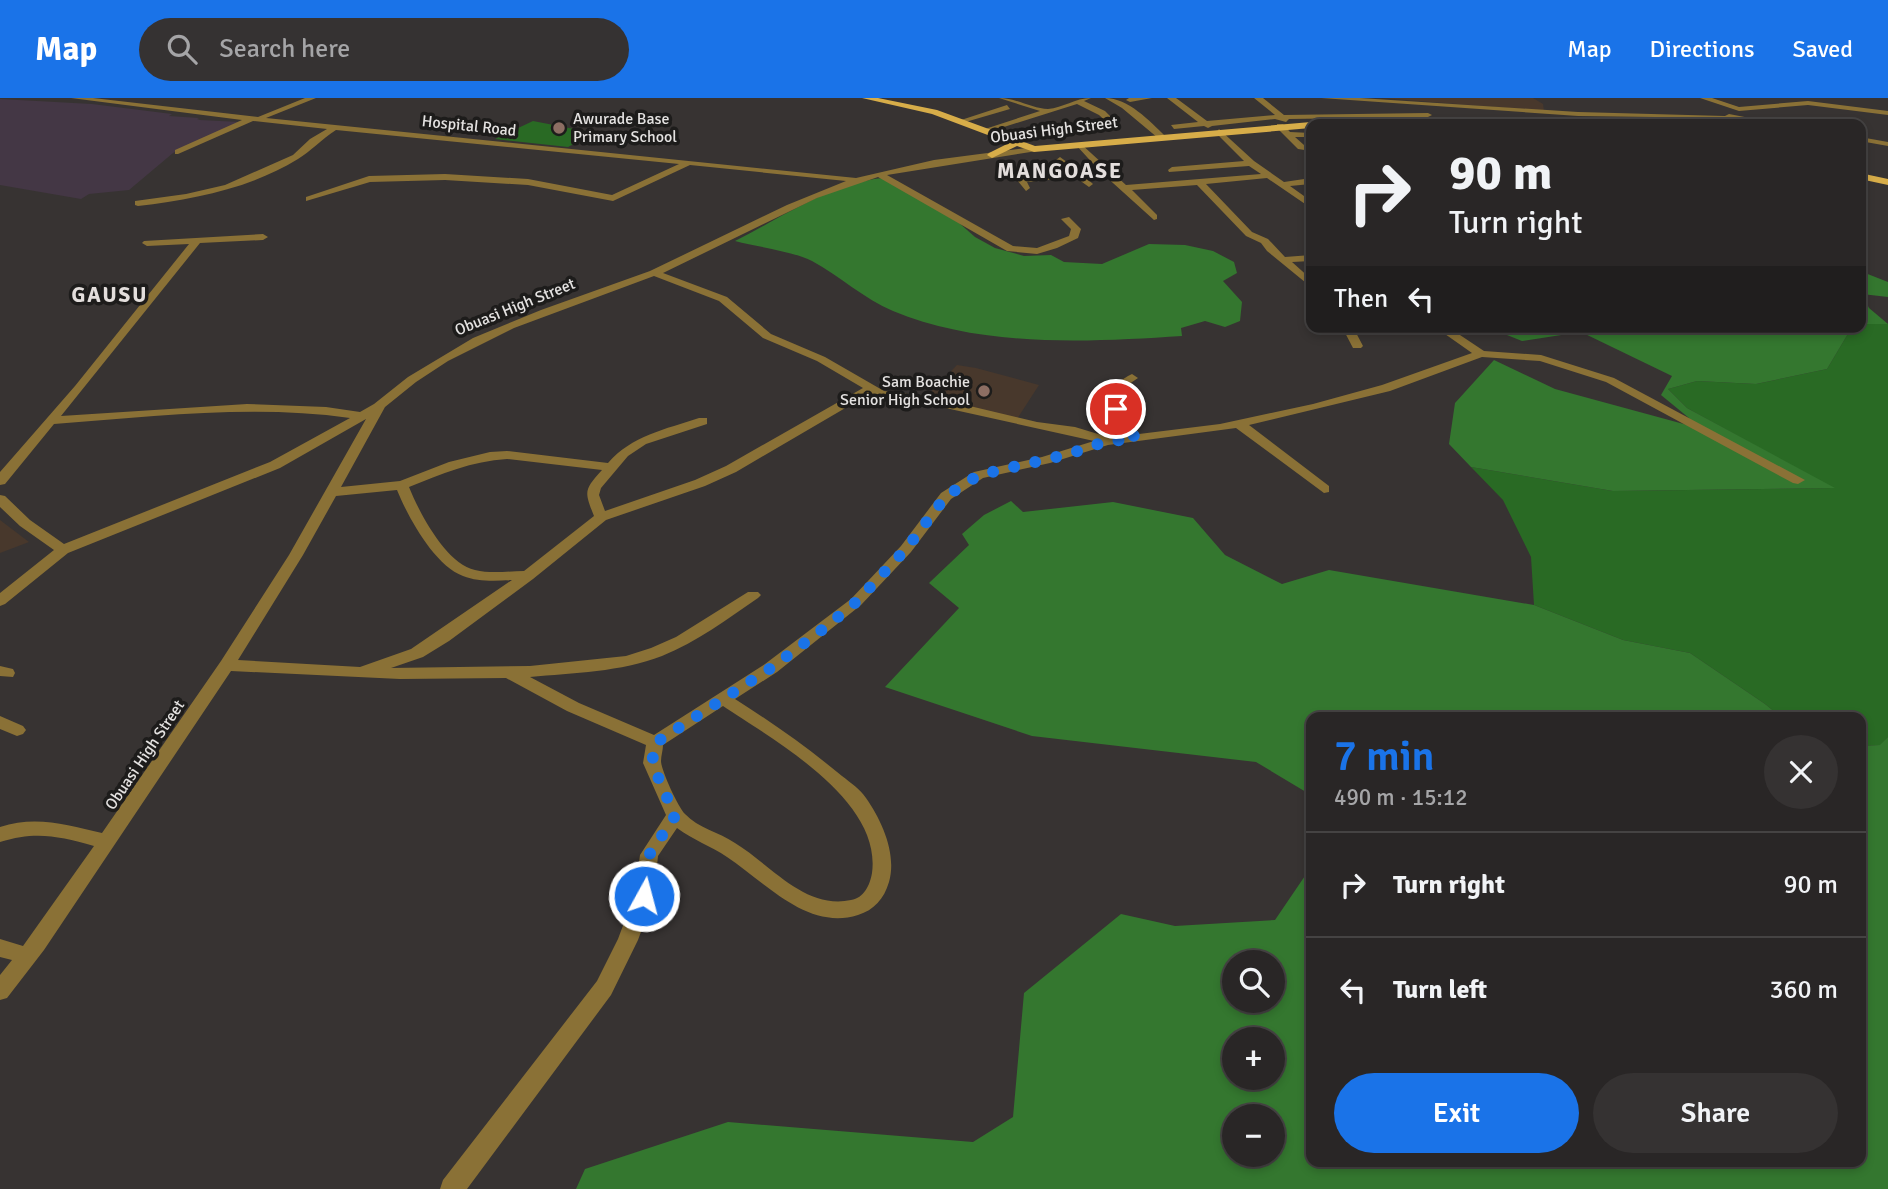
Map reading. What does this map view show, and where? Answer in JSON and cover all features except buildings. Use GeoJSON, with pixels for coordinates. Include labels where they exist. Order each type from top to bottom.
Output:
{"type":"FeatureCollection","features":[{"type":"Feature","properties":{"kind":"main road"},"geometry":{"type":"LineString","coordinates":[[866,98],[881,99],[962,121],[1034,149]]}},
{"type":"Feature","properties":{"kind":"main road","name":"Obuasi High Street"},"geometry":{"type":"LineString","coordinates":[[1034,149],[1281,122],[1291,130],[1306,126]]}},
{"type":"Feature","properties":{"kind":"main road"},"geometry":{"type":"LineString","coordinates":[[992,155],[1014,141]]}},
{"type":"Feature","properties":{"kind":"main road"},"geometry":{"type":"LineString","coordinates":[[1866,177],[1888,182]]}},
{"type":"Feature","properties":{"kind":"street","name":"Hospital Road"},"geometry":{"type":"LineString","coordinates":[[75,98],[861,180]]}},
{"type":"Feature","properties":{"kind":"street"},"geometry":{"type":"LineString","coordinates":[[130,105],[149,98]]}},
{"type":"Feature","properties":{"kind":"street"},"geometry":{"type":"LineString","coordinates":[[178,152],[255,118],[312,98]]}},
{"type":"Feature","properties":{"kind":"street"},"geometry":{"type":"LineString","coordinates":[[1109,98],[1125,106],[1161,136]]}},
{"type":"Feature","properties":{"kind":"street"},"geometry":{"type":"LineString","coordinates":[[1129,100],[1148,98]]}},
{"type":"Feature","properties":{"kind":"street"},"geometry":{"type":"LineString","coordinates":[[1171,98],[1217,131],[1267,176],[1306,202]]}},
{"type":"Feature","properties":{"kind":"street"},"geometry":{"type":"LineString","coordinates":[[1258,98],[1281,122]]}},
{"type":"Feature","properties":{"kind":"street"},"geometry":{"type":"LineString","coordinates":[[1325,98],[1589,115],[1698,119]]}},
{"type":"Feature","properties":{"kind":"street"},"geometry":{"type":"LineString","coordinates":[[1704,98],[1739,108],[1808,103],[1888,113]]}},
{"type":"Feature","properties":{"kind":"street"},"geometry":{"type":"LineString","coordinates":[[988,131],[1082,99],[1114,124],[1110,127],[1014,141]]}},
{"type":"Feature","properties":{"kind":"street"},"geometry":{"type":"LineString","coordinates":[[962,121],[1005,102],[1047,111]]}},
{"type":"Feature","properties":{"kind":"street"},"geometry":{"type":"LineString","coordinates":[[1376,119],[1470,116],[1466,108]]}},
{"type":"Feature","properties":{"kind":"street"},"geometry":{"type":"LineString","coordinates":[[1726,119],[1739,108]]}},
{"type":"Feature","properties":{"kind":"street"},"geometry":{"type":"LineString","coordinates":[[1174,127],[1306,121]]}},
{"type":"Feature","properties":{"kind":"street"},"geometry":{"type":"LineString","coordinates":[[138,203],[186,197],[228,187],[300,154],[313,141],[335,127]]}},
{"type":"Feature","properties":{"kind":"street"},"geometry":{"type":"LineString","coordinates":[[1291,130],[1306,134]]}},
{"type":"Feature","properties":{"kind":"street"},"geometry":{"type":"LineString","coordinates":[[1291,130],[1301,147],[1306,148]]}},
{"type":"Feature","properties":{"kind":"street"},"geometry":{"type":"LineString","coordinates":[[1866,140],[1888,144]]}},
{"type":"Feature","properties":{"kind":"street"},"geometry":{"type":"LineString","coordinates":[[1080,145],[1118,185],[1125,188],[1154,217]]}},
{"type":"Feature","properties":{"kind":"street","name":"Obuasi High Street"},"geometry":{"type":"LineString","coordinates":[[0,991],[28,956],[227,665],[333,492],[380,405],[429,366],[466,344],[655,272],[817,195],[881,175],[1034,149]]}},
{"type":"Feature","properties":{"kind":"street"},"geometry":{"type":"LineString","coordinates":[[1060,160],[1089,184]]}},
{"type":"Feature","properties":{"kind":"street"},"geometry":{"type":"LineString","coordinates":[[309,199],[369,179],[437,177],[528,182],[613,198],[689,163]]}},
{"type":"Feature","properties":{"kind":"street"},"geometry":{"type":"LineString","coordinates":[[1172,170],[1251,163]]}},
{"type":"Feature","properties":{"kind":"street"},"geometry":{"type":"LineString","coordinates":[[1027,188],[1021,180],[1104,171]]}},
{"type":"Feature","properties":{"kind":"street"},"geometry":{"type":"LineString","coordinates":[[881,175],[955,217],[994,244],[1012,250],[1048,248],[1073,238],[1076,229],[1066,219]]}},
{"type":"Feature","properties":{"kind":"street"},"geometry":{"type":"LineString","coordinates":[[1125,188],[1267,176]]}},
{"type":"Feature","properties":{"kind":"street"},"geometry":{"type":"LineString","coordinates":[[1280,185],[1306,182]]}},
{"type":"Feature","properties":{"kind":"street"},"geometry":{"type":"LineString","coordinates":[[1200,183],[1249,234],[1265,242],[1306,280]]}},
{"type":"Feature","properties":{"kind":"street"},"geometry":{"type":"LineString","coordinates":[[147,243],[263,237]]}},
{"type":"Feature","properties":{"kind":"street"},"geometry":{"type":"LineString","coordinates":[[0,481],[79,389],[197,240]]}},
{"type":"Feature","properties":{"kind":"street"},"geometry":{"type":"LineString","coordinates":[[1284,260],[1306,258]]}},
{"type":"Feature","properties":{"kind":"street"},"geometry":{"type":"LineString","coordinates":[[655,272],[723,299],[767,336],[821,359],[881,394],[932,401],[1037,426],[1074,431],[1107,441]]}},
{"type":"Feature","properties":{"kind":"street"},"geometry":{"type":"LineString","coordinates":[[1350,333],[1357,346]]}},
{"type":"Feature","properties":{"kind":"street"},"geometry":{"type":"LineString","coordinates":[[1449,333],[1481,354]]}},
{"type":"Feature","properties":{"kind":"street"},"geometry":{"type":"LineString","coordinates":[[724,699],[797,749],[859,801],[882,856],[881,876],[876,893],[861,907],[842,910],[815,906],[793,895],[727,846],[691,832],[675,816],[652,763],[655,743],[783,659],[856,602],[906,549],[946,496],[979,475],[1057,457],[1107,441],[1239,424],[1386,388],[1481,354],[1541,358],[1610,380],[1798,480]]}},
{"type":"Feature","properties":{"kind":"street"},"geometry":{"type":"LineString","coordinates":[[1132,378],[1106,394],[1136,439]]}},
{"type":"Feature","properties":{"kind":"street"},"geometry":{"type":"LineString","coordinates":[[362,672],[417,653],[528,576],[601,517],[700,483],[870,389]]}},
{"type":"Feature","properties":{"kind":"street"},"geometry":{"type":"LineString","coordinates":[[0,601],[63,550],[252,475],[339,431],[380,405]]}},
{"type":"Feature","properties":{"kind":"street"},"geometry":{"type":"LineString","coordinates":[[49,421],[251,409],[326,409],[363,416]]}},
{"type":"Feature","properties":{"kind":"street"},"geometry":{"type":"LineString","coordinates":[[601,517],[592,495],[594,487],[623,453],[642,441],[703,421]]}},
{"type":"Feature","properties":{"kind":"street"},"geometry":{"type":"LineString","coordinates":[[1239,424],[1324,489]]}},
{"type":"Feature","properties":{"kind":"street"},"geometry":{"type":"LineString","coordinates":[[339,431],[365,432]]}},
{"type":"Feature","properties":{"kind":"street"},"geometry":{"type":"LineString","coordinates":[[333,492],[402,485],[472,459],[507,454],[611,467]]}},
{"type":"Feature","properties":{"kind":"street"},"geometry":{"type":"LineString","coordinates":[[402,485],[409,506],[450,562],[467,573],[528,576]]}},
{"type":"Feature","properties":{"kind":"street"},"geometry":{"type":"LineString","coordinates":[[0,499],[25,523],[63,550]]}},
{"type":"Feature","properties":{"kind":"street"},"geometry":{"type":"LineString","coordinates":[[227,665],[362,672],[512,675],[624,661],[655,653],[710,624],[753,595]]}},
{"type":"Feature","properties":{"kind":"street"},"geometry":{"type":"LineString","coordinates":[[512,675],[573,707],[655,743]]}},
{"type":"Feature","properties":{"kind":"street"},"geometry":{"type":"LineString","coordinates":[[0,722],[17,730]]}},
{"type":"Feature","properties":{"kind":"street"},"geometry":{"type":"LineString","coordinates":[[452,1189],[604,988],[628,940],[644,896],[649,855],[675,816]]}},
{"type":"Feature","properties":{"kind":"street"},"geometry":{"type":"LineString","coordinates":[[0,835],[37,825],[107,842]]}},
{"type":"Feature","properties":{"kind":"street"},"geometry":{"type":"LineString","coordinates":[[0,948],[28,956]]}},
{"type":"Feature","properties":{"kind":"shaded area"},"geometry":{"type":"Polygon","coordinates":[[[1382,98],[1533,98],[1543,104],[1544,111],[1382,98]]]}},
{"type":"Feature","properties":{"kind":"shaded area"},"geometry":{"type":"Polygon","coordinates":[[[0,99],[92,104],[200,120],[240,122],[173,153],[129,190],[89,194],[81,199],[0,185],[0,99]]]}},
{"type":"Feature","properties":{"kind":"shaded area","name":"Sam Boachie Senior High School"},"geometry":{"type":"Polygon","coordinates":[[[957,365],[1039,385],[1017,419],[926,397],[957,365]]]}},
{"type":"Feature","properties":{"kind":"shaded area"},"geometry":{"type":"Polygon","coordinates":[[[0,520],[29,542],[0,553],[0,520]]]}},
{"type":"Feature","properties":{"kind":"green space"},"geometry":{"type":"Polygon","coordinates":[[[533,121],[595,133],[568,147],[495,139],[533,121]]]}},
{"type":"Feature","properties":{"kind":"green space"},"geometry":{"type":"Polygon","coordinates":[[[882,178],[958,222],[975,237],[995,248],[1024,256],[1051,255],[1064,262],[1102,264],[1149,244],[1185,245],[1213,251],[1234,262],[1237,273],[1223,281],[1242,302],[1240,321],[1225,327],[1205,321],[1181,328],[1182,336],[1110,340],[999,337],[927,323],[893,311],[812,261],[735,241],[824,195],[862,181],[882,178]]]}},
{"type":"Feature","properties":{"kind":"green space"},"geometry":{"type":"Polygon","coordinates":[[[1866,273],[1888,282],[1888,297],[1866,294],[1866,273]]]}},
{"type":"Feature","properties":{"kind":"green space"},"geometry":{"type":"Polygon","coordinates":[[[1866,302],[1869,308],[1888,324],[1866,324],[1866,302]]]}},
{"type":"Feature","properties":{"kind":"green space"},"geometry":{"type":"Polygon","coordinates":[[[1866,324],[1888,324],[1888,737],[1881,745],[1866,746],[1866,712],[1775,712],[1690,653],[1623,640],[1534,605],[1531,557],[1503,500],[1471,467],[1613,491],[1833,488],[1687,408],[1668,389],[1697,381],[1756,384],[1827,369],[1848,333],[1866,333],[1866,324]]]}},
{"type":"Feature","properties":{"kind":"green space"},"geometry":{"type":"Polygon","coordinates":[[[1502,333],[1574,333],[1522,341],[1502,333]]]}},
{"type":"Feature","properties":{"kind":"green space"},"geometry":{"type":"Polygon","coordinates":[[[1583,333],[1848,333],[1827,369],[1756,384],[1697,381],[1668,389],[1687,408],[1835,488],[1613,491],[1471,467],[1449,444],[1455,403],[1494,360],[1555,389],[1691,426],[1689,418],[1661,395],[1672,376],[1583,333]]]}},
{"type":"Feature","properties":{"kind":"green space"},"geometry":{"type":"Polygon","coordinates":[[[1011,501],[1023,512],[1113,502],[1193,518],[1225,555],[1282,584],[1329,570],[1534,605],[1623,640],[1690,653],[1775,712],[1306,712],[1306,792],[1256,762],[1032,736],[885,687],[959,608],[929,583],[969,545],[962,534],[984,515],[1011,501]]]}},
{"type":"Feature","properties":{"kind":"green space"},"geometry":{"type":"Polygon","coordinates":[[[1888,737],[1888,1189],[576,1189],[585,1169],[728,1122],[973,1142],[1013,1117],[1024,993],[1121,914],[1175,926],[1275,920],[1306,874],[1306,1167],[1866,1167],[1866,746],[1880,745],[1888,737]]]}},
{"type":"Feature","properties":{"kind":"place","name":"Awurade Base Primary School"},"geometry":{"type":"Point","coordinates":[559,128]}},
{"type":"Feature","properties":{"kind":"place","name":"Sam Boachie Senior High School"},"geometry":{"type":"Point","coordinates":[984,391]}},
{"type":"Feature","properties":{"kind":"district","name":"MANGOASE"},"geometry":{"type":"Point","coordinates":[1060,171]}},
{"type":"Feature","properties":{"kind":"district","name":"GAUSU"},"geometry":{"type":"Point","coordinates":[110,295]}},
{"type":"Feature","properties":{"kind":"route"},"geometry":{"type":"LineString","coordinates":[[644,896],[649,855],[675,816],[652,763],[655,743],[771,668],[827,626],[856,602],[906,549],[946,496],[979,475],[1069,454],[1107,441],[1136,439],[1116,409]]}}]}
